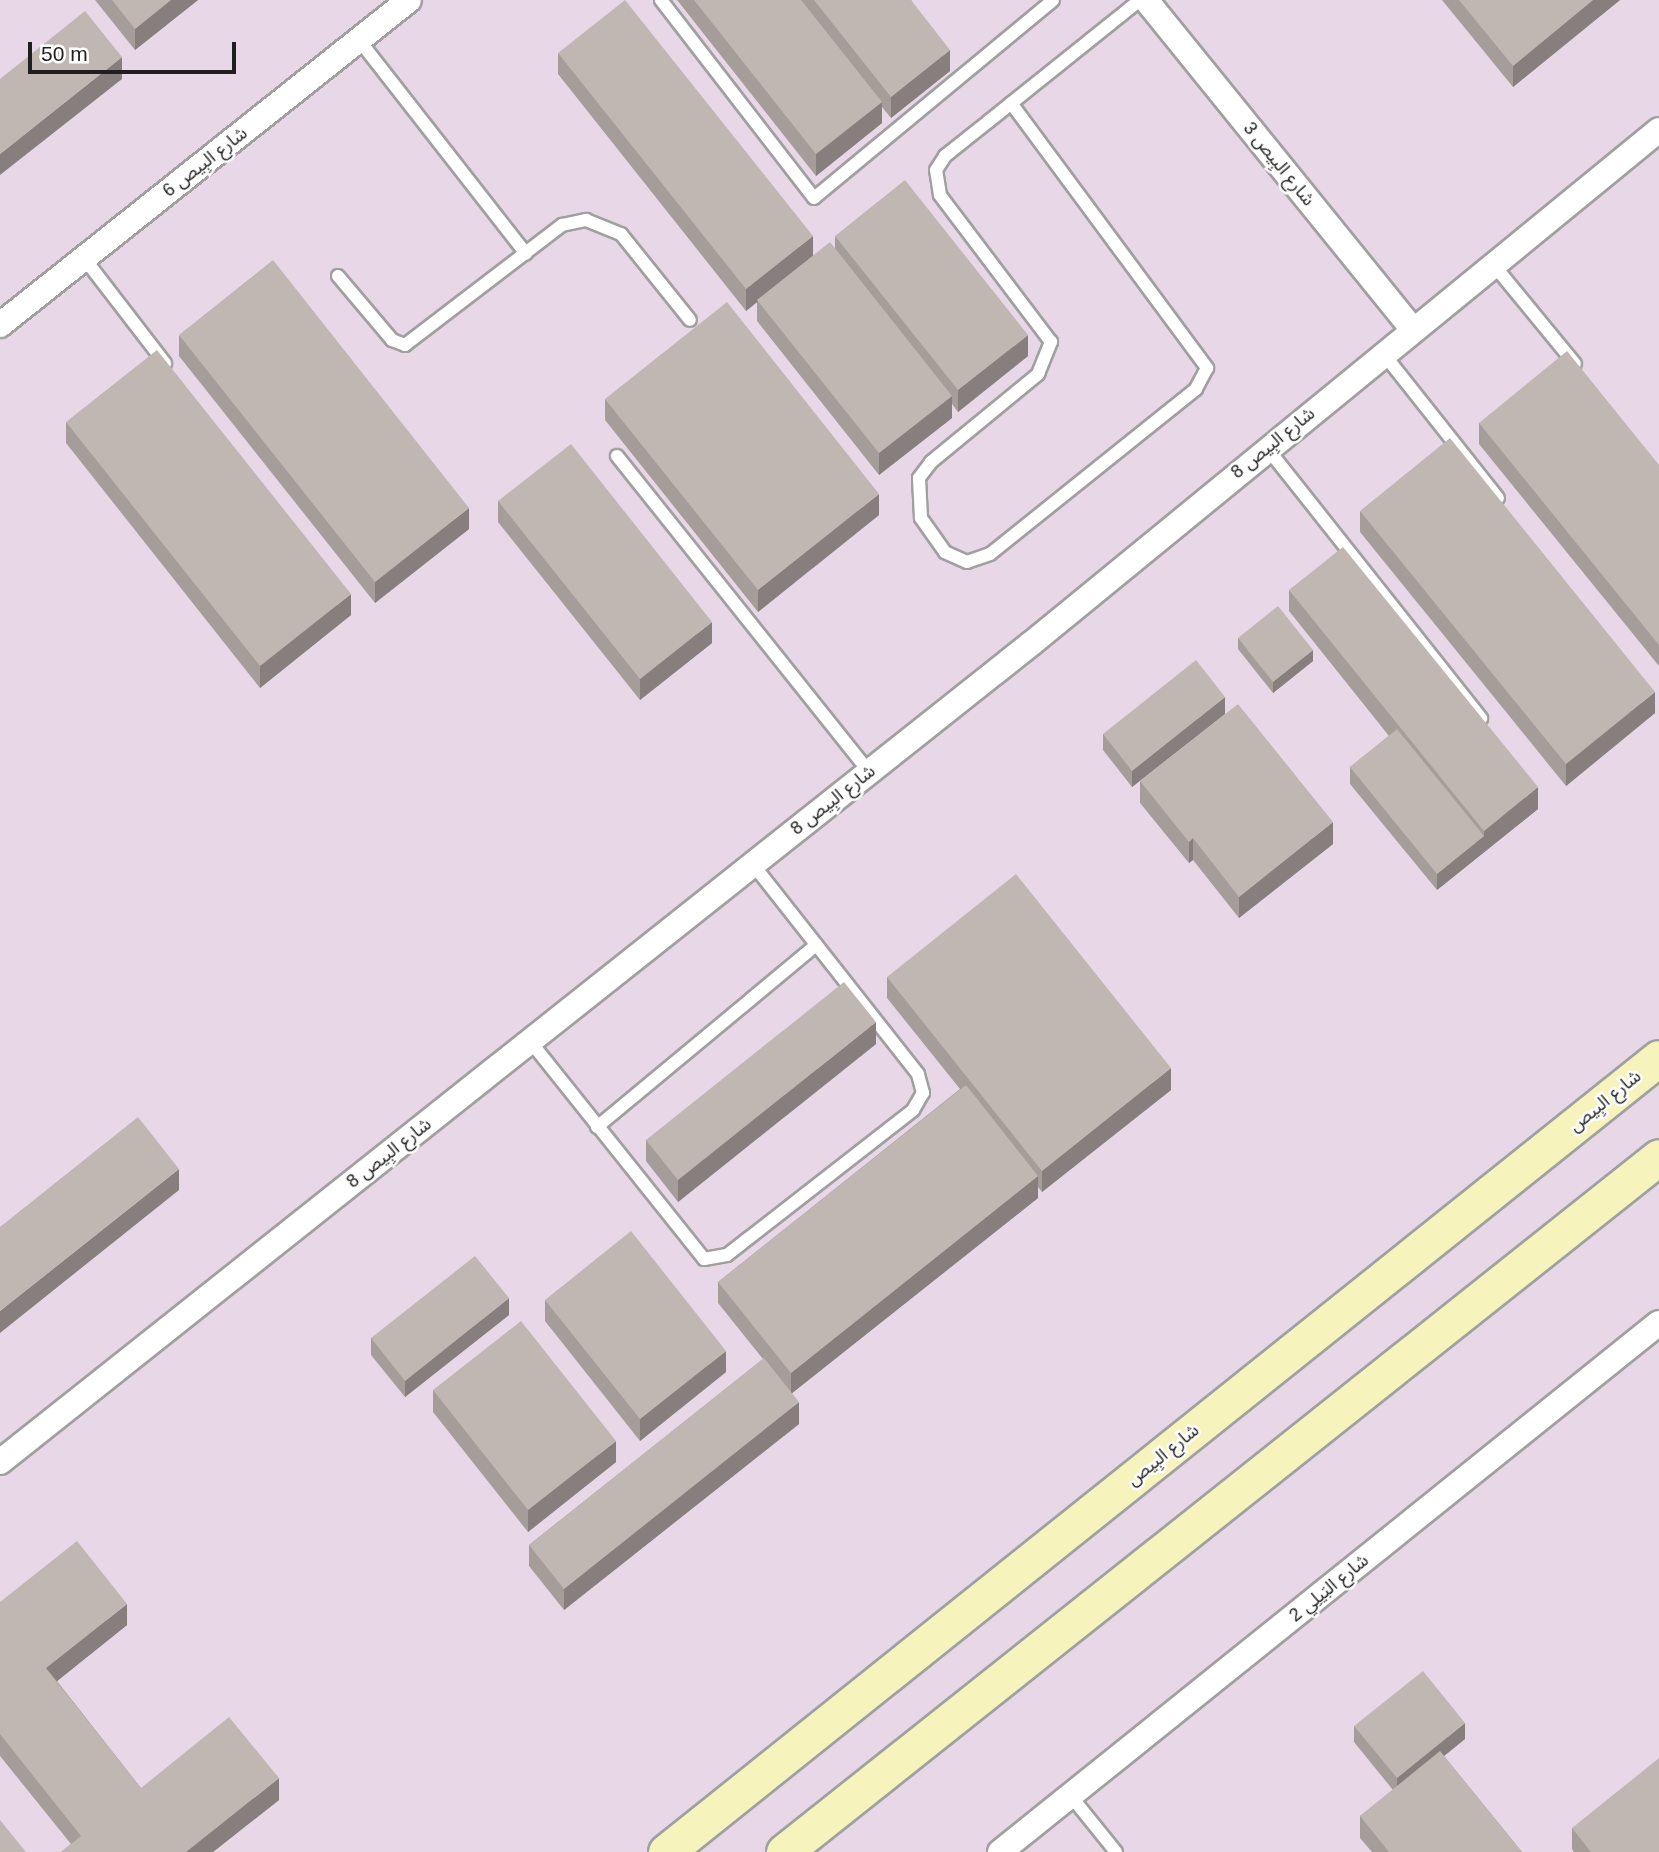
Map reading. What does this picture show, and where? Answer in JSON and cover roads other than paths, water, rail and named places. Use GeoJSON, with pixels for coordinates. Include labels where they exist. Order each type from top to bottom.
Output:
{"type":"FeatureCollection","features":[{"type":"Feature","properties":{"kind":"street","name":"شارع البِيص 6"},"geometry":{"type":"LineString","coordinates":[[0,325],[409,0]]}},
{"type":"Feature","properties":{"kind":"street","name":"شارع البِيص 3"},"geometry":{"type":"LineString","coordinates":[[1146,0],[1412,328]]}},
{"type":"Feature","properties":{"kind":"street","name":"شارع البِيص 8"},"geometry":{"type":"LineString","coordinates":[[0,1462],[869,772],[1412,328],[1659,130]]}},
{"type":"Feature","properties":{"kind":"street","name":"شارع البِيص"},"geometry":{"type":"LineString","coordinates":[[666,1852],[1659,1058]]}},
{"type":"Feature","properties":{"kind":"street"},"geometry":{"type":"LineString","coordinates":[[784,1852],[1659,1157]]}},
{"type":"Feature","properties":{"kind":"street","name":"شارع البَيلِي 2"},"geometry":{"type":"LineString","coordinates":[[1000,1852],[1659,1323]]}},
{"type":"Feature","properties":{"kind":"lane"},"geometry":{"type":"LineString","coordinates":[[660,0],[814,198],[1053,0]]}},
{"type":"Feature","properties":{"kind":"lane"},"geometry":{"type":"LineString","coordinates":[[1011,103],[1207,368],[1196,389],[990,554],[968,562],[945,552],[921,518],[919,478],[930,462],[1038,374],[1051,342],[940,195],[935,179],[945,156],[1011,103],[1140,0]]}},
{"type":"Feature","properties":{"kind":"lane"},"geometry":{"type":"LineString","coordinates":[[359,40],[526,254]]}},
{"type":"Feature","properties":{"kind":"lane"},"geometry":{"type":"LineString","coordinates":[[338,276],[392,340],[405,345],[574,221],[610,226],[690,320]]}},
{"type":"Feature","properties":{"kind":"lane"},"geometry":{"type":"LineString","coordinates":[[84,258],[171,371]]}},
{"type":"Feature","properties":{"kind":"lane"},"geometry":{"type":"LineString","coordinates":[[1493,264],[1586,377]]}},
{"type":"Feature","properties":{"kind":"lane"},"geometry":{"type":"LineString","coordinates":[[1382,353],[1505,507]]}},
{"type":"Feature","properties":{"kind":"lane"},"geometry":{"type":"LineString","coordinates":[[1267,448],[1492,731]]}},
{"type":"Feature","properties":{"kind":"lane"},"geometry":{"type":"LineString","coordinates":[[617,456],[869,772]]}},
{"type":"Feature","properties":{"kind":"lane"},"geometry":{"type":"LineString","coordinates":[[530,1041],[697,1255],[712,1260],[913,1110],[923,1093],[918,1074],[753,864]]}},
{"type":"Feature","properties":{"kind":"lane"},"geometry":{"type":"LineString","coordinates":[[597,1127],[816,945]]}},
{"type":"Feature","properties":{"kind":"lane"},"geometry":{"type":"LineString","coordinates":[[1070,1796],[1116,1852]]}}]}
